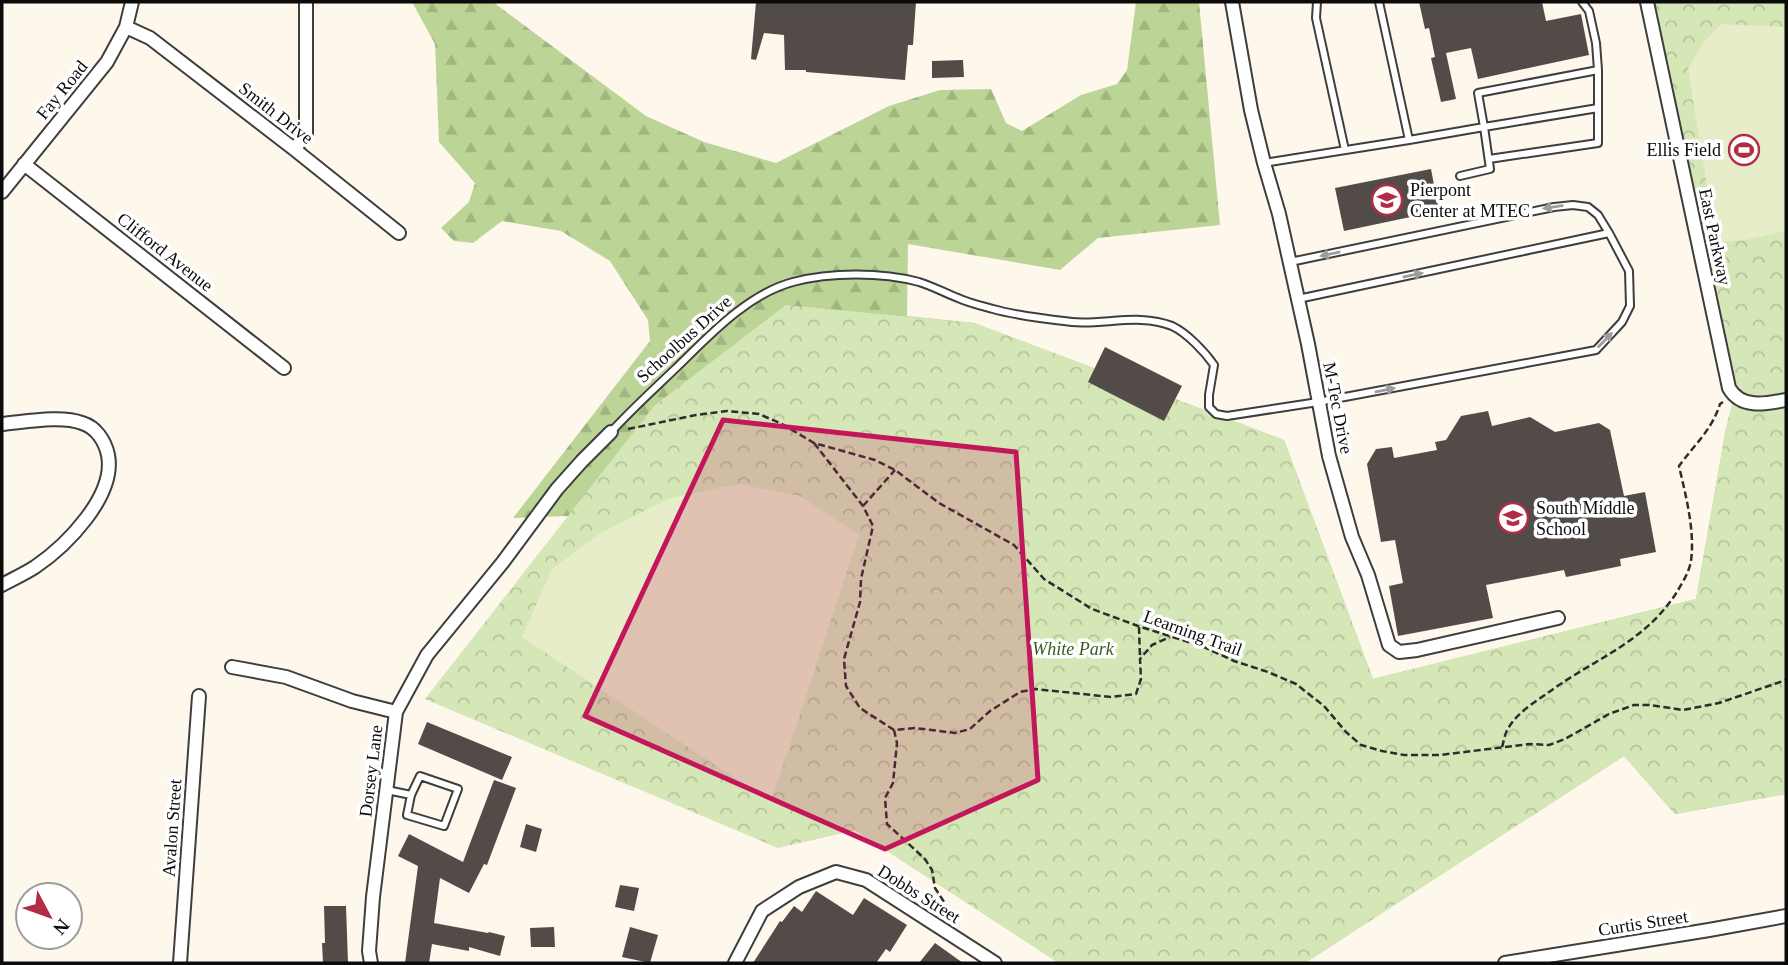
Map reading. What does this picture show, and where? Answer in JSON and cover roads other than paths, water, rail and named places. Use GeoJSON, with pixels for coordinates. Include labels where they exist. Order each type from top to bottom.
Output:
{"type":"FeatureCollection","features":[{"type":"Feature","properties":{"kind":"street","name":"Fay Road"},"geometry":{"type":"LineString","coordinates":[[2,191],[107,62],[126,27],[132,2]]}},
{"type":"Feature","properties":{"kind":"street"},"geometry":{"type":"LineString","coordinates":[[294,149],[306,135],[306,2]]}},
{"type":"Feature","properties":{"kind":"street","name":"M-Tec Drive"},"geometry":{"type":"LineString","coordinates":[[1231,2],[1251,110],[1290,262],[1329,456],[1389,645],[1399,652],[1417,650],[1558,618]]}},
{"type":"Feature","properties":{"kind":"street","name":"East Parkway"},"geometry":{"type":"LineString","coordinates":[[1647,2],[1729,388],[1734,396],[1745,402],[1768,404],[1786,400]]}},
{"type":"Feature","properties":{"kind":"street","name":"Smith Drive"},"geometry":{"type":"LineString","coordinates":[[126,27],[150,38],[399,233]]}},
{"type":"Feature","properties":{"kind":"street","name":"Clifford Avenue"},"geometry":{"type":"LineString","coordinates":[[24,164],[285,368]]}},
{"type":"Feature","properties":{"kind":"street"},"geometry":{"type":"LineString","coordinates":[[2,424],[60,420],[82,422],[96,431],[106,445],[110,464],[99,499],[67,540],[38,565],[2,585]]}},
{"type":"Feature","properties":{"kind":"street","name":"Schoolbus Drive"},"geometry":{"type":"LineString","coordinates":[[397,712],[427,655],[503,562],[557,489],[611,432]]}},
{"type":"Feature","properties":{"kind":"street","name":"Dorsey Lane"},"geometry":{"type":"LineString","coordinates":[[232,667],[286,677],[352,701],[397,712],[373,897],[369,951],[371,963]]}},
{"type":"Feature","properties":{"kind":"street","name":"Avalon Street"},"geometry":{"type":"LineString","coordinates":[[180,963],[199,696]]}},
{"type":"Feature","properties":{"kind":"street","name":"Dobbs Street"},"geometry":{"type":"LineString","coordinates":[[735,963],[762,911],[799,887],[836,872],[866,880],[995,963]]}},
{"type":"Feature","properties":{"kind":"street","name":"Curtis Street"},"geometry":{"type":"LineString","coordinates":[[1505,963],[1786,916]]}},
{"type":"Feature","properties":{"kind":"lane"},"geometry":{"type":"LineString","coordinates":[[1317,2],[1316,18],[1345,150]]}},
{"type":"Feature","properties":{"kind":"lane"},"geometry":{"type":"LineString","coordinates":[[1379,2],[1409,140]]}},
{"type":"Feature","properties":{"kind":"lane"},"geometry":{"type":"LineString","coordinates":[[1489,159],[1598,143],[1596,43],[1589,11],[1582,2]]}},
{"type":"Feature","properties":{"kind":"lane"},"geometry":{"type":"LineString","coordinates":[[1460,176],[1490,169],[1478,93],[1598,70]]}},
{"type":"Feature","properties":{"kind":"lane"},"geometry":{"type":"LineString","coordinates":[[1264,163],[1598,108]]}},
{"type":"Feature","properties":{"kind":"lane"},"geometry":{"type":"LineString","coordinates":[[1290,262],[1573,205],[1588,207],[1598,215],[1629,271],[1630,306],[1622,322],[1596,350],[1318,402]]}},
{"type":"Feature","properties":{"kind":"lane"},"geometry":{"type":"LineString","coordinates":[[1298,299],[1609,233]]}},
{"type":"Feature","properties":{"kind":"lane","name":"Schoolbus Drive"},"geometry":{"type":"LineString","coordinates":[[611,432],[720,326],[764,293],[792,282],[829,276],[879,275],[919,282],[959,299],[995,310],[1075,323],[1152,322],[1173,327],[1197,345],[1214,365],[1209,407],[1216,414],[1249,414],[1318,402]]}},
{"type":"Feature","properties":{"kind":"lane"},"geometry":{"type":"LineString","coordinates":[[420,776],[458,789],[444,826],[407,814],[411,795],[420,776]]}},
{"type":"Feature","properties":{"kind":"lane"},"geometry":{"type":"LineString","coordinates":[[387,790],[411,795]]}},
{"type":"Feature","properties":{"kind":"place","name":"Ellis Field"},"geometry":{"type":"Point","coordinates":[1744,150]}},
{"type":"Feature","properties":{"kind":"place","name":"Pierpont Center at MTEC"},"geometry":{"type":"Point","coordinates":[1387,200]}},
{"type":"Feature","properties":{"kind":"place","name":"South Middle School"},"geometry":{"type":"Point","coordinates":[1513,518]}},
{"type":"Feature","properties":{"kind":"park label","name":"White Park"},"geometry":{"type":"Point","coordinates":[1073,649]}}]}
